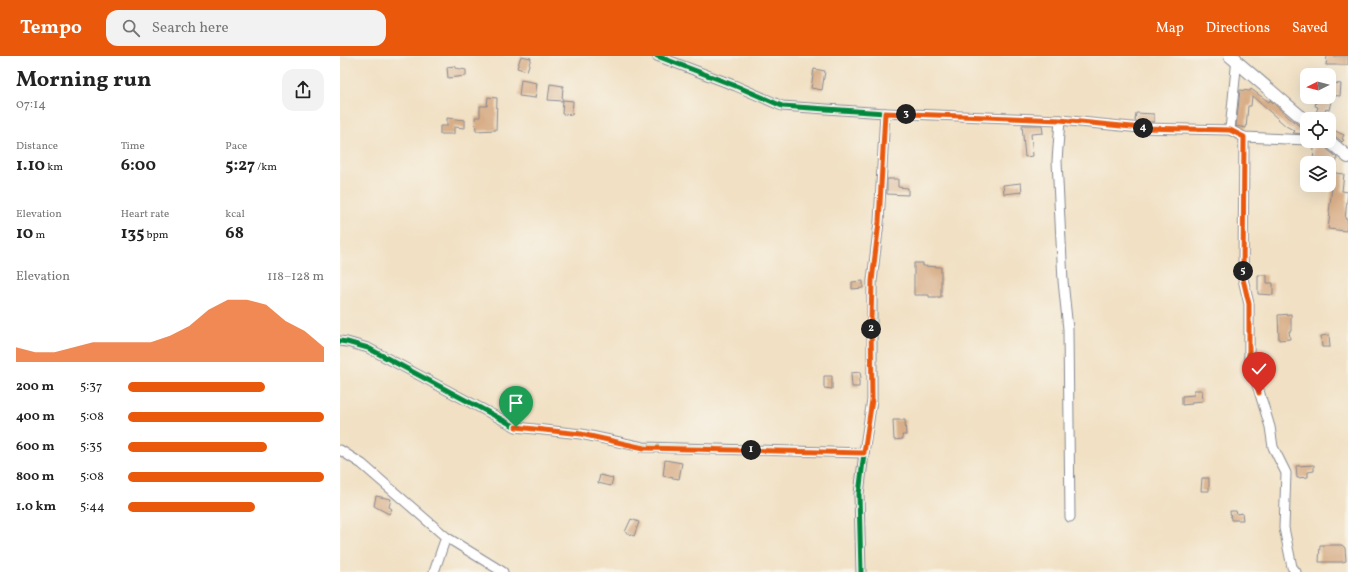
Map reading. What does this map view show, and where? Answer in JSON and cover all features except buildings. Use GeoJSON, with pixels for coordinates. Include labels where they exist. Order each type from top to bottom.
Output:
{"type":"FeatureCollection","features":[{"type":"Feature","properties":{"kind":"main road"},"geometry":{"type":"LineString","coordinates":[[1235,58],[1300,116]]}},
{"type":"Feature","properties":{"kind":"main road"},"geometry":{"type":"LineString","coordinates":[[1336,147],[1348,157]]}},
{"type":"Feature","properties":{"kind":"street"},"geometry":{"type":"LineString","coordinates":[[657,56],[736,86],[782,106],[885,113],[1060,120],[1142,128],[1230,130],[1244,137],[1300,140]]}},
{"type":"Feature","properties":{"kind":"street"},"geometry":{"type":"LineString","coordinates":[[1230,130],[1235,58]]}},
{"type":"Feature","properties":{"kind":"street"},"geometry":{"type":"LineString","coordinates":[[861,572],[859,494],[872,400],[872,281],[879,222],[885,113]]}},
{"type":"Feature","properties":{"kind":"street"},"geometry":{"type":"LineString","coordinates":[[1060,120],[1057,161],[1063,281],[1068,329],[1070,518]]}},
{"type":"Feature","properties":{"kind":"street"},"geometry":{"type":"LineString","coordinates":[[1244,137],[1243,279],[1249,304],[1249,358],[1270,427],[1273,447],[1286,473],[1284,528],[1292,567],[1296,572]]}},
{"type":"Feature","properties":{"kind":"street"},"geometry":{"type":"LineString","coordinates":[[340,341],[368,348],[516,427],[581,434],[644,448],[864,453]]}},
{"type":"Feature","properties":{"kind":"street"},"geometry":{"type":"LineString","coordinates":[[340,450],[362,464],[446,538],[503,572]]}},
{"type":"Feature","properties":{"kind":"street"},"geometry":{"type":"LineString","coordinates":[[434,572],[446,538]]}},
{"type":"Feature","properties":{"kind":"cycle path"},"geometry":{"type":"LineString","coordinates":[[657,56],[736,86],[782,106],[885,113],[879,222],[872,281],[872,400],[859,494],[861,572]]}},
{"type":"Feature","properties":{"kind":"cycle path"},"geometry":{"type":"LineString","coordinates":[[340,341],[368,348],[516,427],[581,434],[643,447],[864,453]]}},
{"type":"Feature","properties":{"kind":"route"},"geometry":{"type":"LineString","coordinates":[[516,427],[581,434],[644,448],[864,453],[872,400],[872,281],[879,222],[885,113],[1060,120],[1142,128],[1230,130],[1244,137],[1243,279],[1249,304],[1249,358],[1259,393]]}}]}
